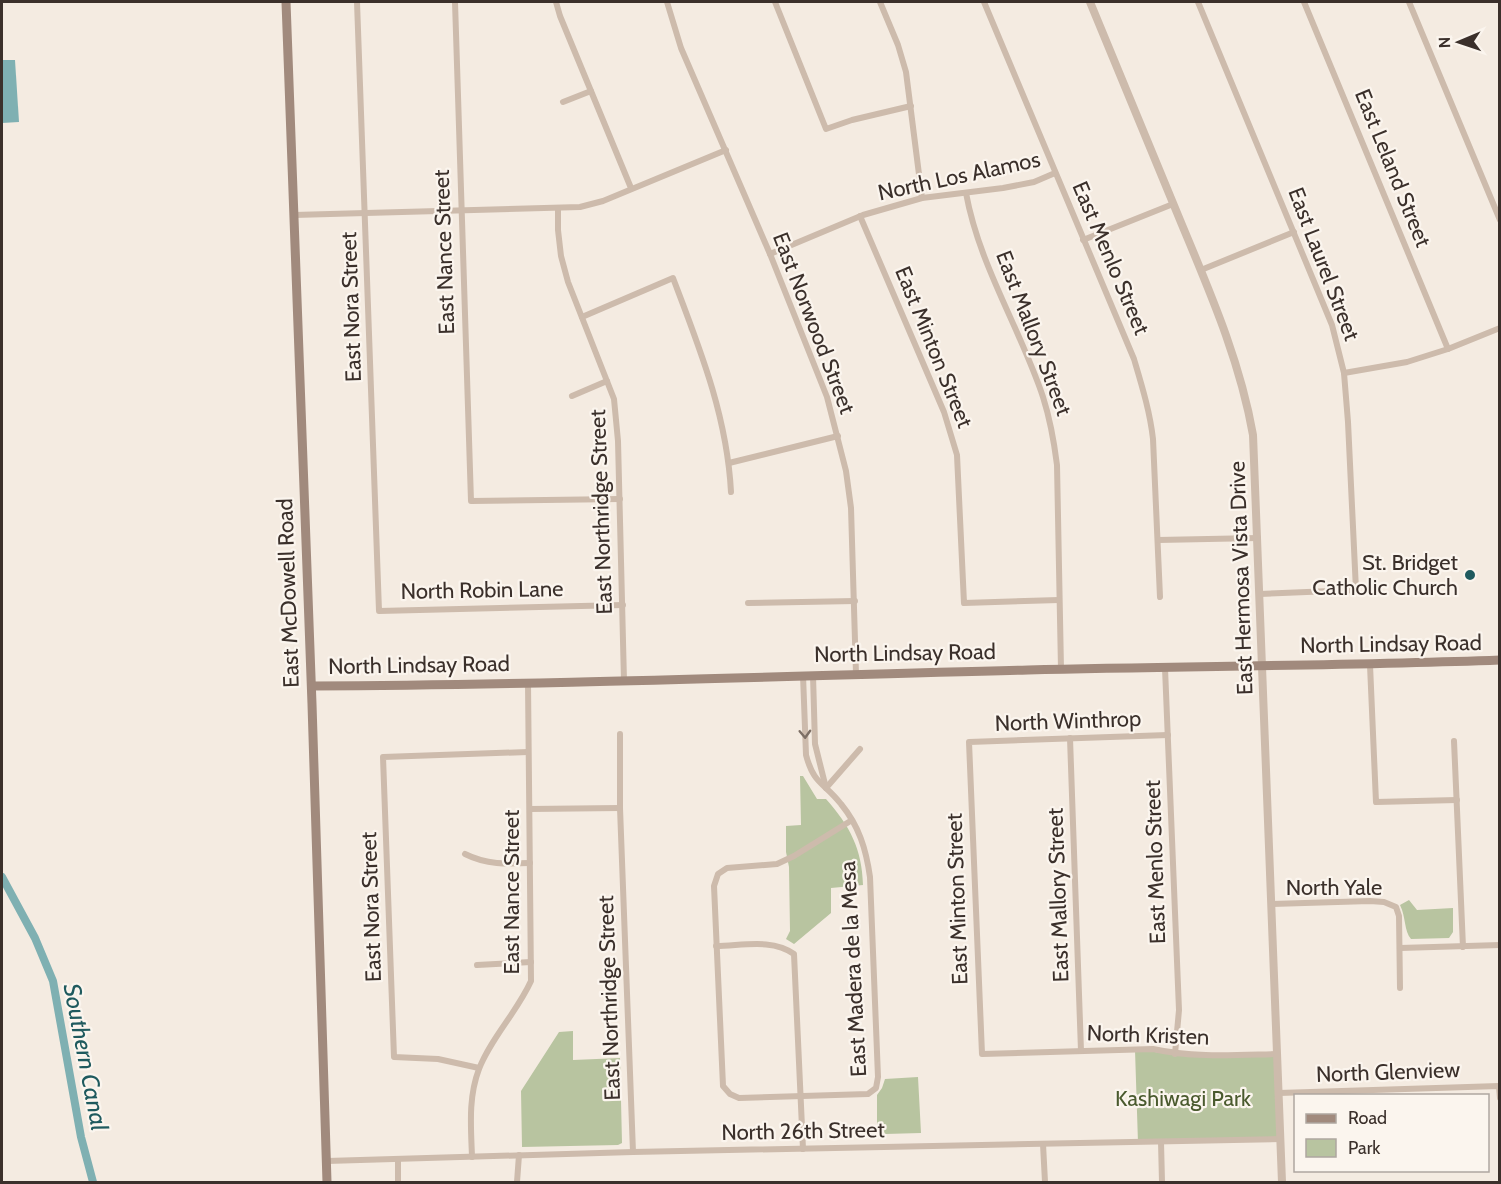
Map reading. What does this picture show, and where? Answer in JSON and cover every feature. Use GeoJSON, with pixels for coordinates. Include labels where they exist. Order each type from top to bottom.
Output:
{"type":"FeatureCollection","features":[{"type":"Feature","properties":{"kind":"main road","name":"East McDowell Road"},"geometry":{"type":"LineString","coordinates":[[286,2],[312,686],[327,1182]]}},
{"type":"Feature","properties":{"kind":"main road","name":"North Lindsay Road"},"geometry":{"type":"LineString","coordinates":[[312,686],[624,681],[1061,669],[1370,665],[1500,660]]}},
{"type":"Feature","properties":{"kind":"street","name":"East Nora Street"},"geometry":{"type":"LineString","coordinates":[[357,2],[379,611]]}},
{"type":"Feature","properties":{"kind":"street","name":"East Nance Street"},"geometry":{"type":"LineString","coordinates":[[455,2],[471,501],[620,499]]}},
{"type":"Feature","properties":{"kind":"street"},"geometry":{"type":"LineString","coordinates":[[556,2],[631,188]]}},
{"type":"Feature","properties":{"kind":"street","name":"East Norwood Street"},"geometry":{"type":"LineString","coordinates":[[667,2],[681,48],[770,254],[827,397],[838,436],[851,508],[856,674]]}},
{"type":"Feature","properties":{"kind":"street"},"geometry":{"type":"LineString","coordinates":[[775,2],[826,129],[852,120],[911,106]]}},
{"type":"Feature","properties":{"kind":"street"},"geometry":{"type":"LineString","coordinates":[[880,2],[898,45],[906,72],[922,198]]}},
{"type":"Feature","properties":{"kind":"street","name":"East Menlo Street"},"geometry":{"type":"LineString","coordinates":[[984,2],[1134,359],[1146,400],[1153,439],[1160,597]]}},
{"type":"Feature","properties":{"kind":"street","name":"East Hermosa Vista Drive"},"geometry":{"type":"LineString","coordinates":[[1090,2],[1201,270],[1237,366],[1253,435],[1282,1182]]}},
{"type":"Feature","properties":{"kind":"street","name":"East Laurel Street"},"geometry":{"type":"LineString","coordinates":[[1198,2],[1332,325],[1344,373],[1356,590],[1260,594]]}},
{"type":"Feature","properties":{"kind":"street","name":"East Leland Street"},"geometry":{"type":"LineString","coordinates":[[1304,2],[1448,349]]}},
{"type":"Feature","properties":{"kind":"street"},"geometry":{"type":"LineString","coordinates":[[1409,2],[1500,220]]}},
{"type":"Feature","properties":{"kind":"street"},"geometry":{"type":"LineString","coordinates":[[562,102],[591,91]]}},
{"type":"Feature","properties":{"kind":"street"},"geometry":{"type":"LineString","coordinates":[[294,215],[580,207],[603,201],[726,150]]}},
{"type":"Feature","properties":{"kind":"street","name":"North Los Alamos"},"geometry":{"type":"LineString","coordinates":[[770,254],[860,216],[922,198],[1003,188],[1034,182],[1055,173]]}},
{"type":"Feature","properties":{"kind":"street","name":"East Mallory Street"},"geometry":{"type":"LineString","coordinates":[[966,193],[975,233],[1043,396],[1053,435],[1057,465],[1061,669]]}},
{"type":"Feature","properties":{"kind":"street"},"geometry":{"type":"LineString","coordinates":[[1083,240],[1173,204]]}},
{"type":"Feature","properties":{"kind":"street","name":"East Northridge Street"},"geometry":{"type":"LineString","coordinates":[[558,208],[561,256],[592,345],[614,399],[620,499],[624,681]]}},
{"type":"Feature","properties":{"kind":"street","name":"East Minton Street"},"geometry":{"type":"LineString","coordinates":[[860,216],[944,412],[957,455],[964,603],[1059,600]]}},
{"type":"Feature","properties":{"kind":"street"},"geometry":{"type":"LineString","coordinates":[[1201,270],[1294,232]]}},
{"type":"Feature","properties":{"kind":"street"},"geometry":{"type":"LineString","coordinates":[[582,317],[673,278],[703,357],[720,412],[729,462],[731,492]]}},
{"type":"Feature","properties":{"kind":"street"},"geometry":{"type":"LineString","coordinates":[[1344,373],[1407,362],[1448,349],[1500,328]]}},
{"type":"Feature","properties":{"kind":"street"},"geometry":{"type":"LineString","coordinates":[[572,396],[607,381]]}},
{"type":"Feature","properties":{"kind":"street"},"geometry":{"type":"LineString","coordinates":[[729,462],[838,436]]}},
{"type":"Feature","properties":{"kind":"street"},"geometry":{"type":"LineString","coordinates":[[1158,540],[1257,538]]}},
{"type":"Feature","properties":{"kind":"street"},"geometry":{"type":"LineString","coordinates":[[748,603],[855,601]]}},
{"type":"Feature","properties":{"kind":"street","name":"North Robin Lane"},"geometry":{"type":"LineString","coordinates":[[379,611],[623,605]]}},
{"type":"Feature","properties":{"kind":"street"},"geometry":{"type":"LineString","coordinates":[[1370,665],[1376,802],[1457,800]]}},
{"type":"Feature","properties":{"kind":"street","name":"East Menlo Street"},"geometry":{"type":"LineString","coordinates":[[1165,668],[1179,1010],[1175,1054]]}},
{"type":"Feature","properties":{"kind":"street","name":"East Madera de la Mesa"},"geometry":{"type":"LineString","coordinates":[[801,1095],[868,1094],[876,1088],[878,1077],[870,877],[862,838],[841,803],[826,788],[815,744],[808,675]]}},
{"type":"Feature","properties":{"kind":"street","name":"East Nance Street"},"geometry":{"type":"LineString","coordinates":[[472,1157],[470,1115],[472,1092],[479,1068],[523,998],[531,981],[528,683]]}},
{"type":"Feature","properties":{"kind":"street","name":"East Northridge Street"},"geometry":{"type":"LineString","coordinates":[[620,734],[620,808],[633,1152]]}},
{"type":"Feature","properties":{"kind":"street","name":"North Winthrop"},"geometry":{"type":"LineString","coordinates":[[969,742],[1168,735]]}},
{"type":"Feature","properties":{"kind":"street","name":"East Mallory Street"},"geometry":{"type":"LineString","coordinates":[[1070,738],[1081,1051]]}},
{"type":"Feature","properties":{"kind":"street"},"geometry":{"type":"LineString","coordinates":[[1454,741],[1463,946]]}},
{"type":"Feature","properties":{"kind":"street","name":"East Minton Street"},"geometry":{"type":"LineString","coordinates":[[969,742],[982,1054]]}},
{"type":"Feature","properties":{"kind":"street"},"geometry":{"type":"LineString","coordinates":[[826,788],[860,749]]}},
{"type":"Feature","properties":{"kind":"street","name":"East Nora Street"},"geometry":{"type":"LineString","coordinates":[[479,1068],[438,1059],[394,1057],[383,757],[528,752]]}},
{"type":"Feature","properties":{"kind":"street"},"geometry":{"type":"LineString","coordinates":[[530,809],[620,808]]}},
{"type":"Feature","properties":{"kind":"street"},"geometry":{"type":"LineString","coordinates":[[801,1095],[739,1098],[730,1094],[723,1086],[714,886],[718,874],[727,868],[777,864],[852,820]]}},
{"type":"Feature","properties":{"kind":"street"},"geometry":{"type":"LineString","coordinates":[[465,854],[480,862],[530,863]]}},
{"type":"Feature","properties":{"kind":"street","name":"North Yale"},"geometry":{"type":"LineString","coordinates":[[1272,904],[1370,901],[1396,906],[1399,916],[1400,948]]}},
{"type":"Feature","properties":{"kind":"street"},"geometry":{"type":"LineString","coordinates":[[716,946],[773,944],[783,946],[794,954],[803,1149]]}},
{"type":"Feature","properties":{"kind":"street"},"geometry":{"type":"LineString","coordinates":[[1401,988],[1400,948],[1500,945]]}},
{"type":"Feature","properties":{"kind":"street"},"geometry":{"type":"LineString","coordinates":[[477,965],[531,962]]}},
{"type":"Feature","properties":{"kind":"street","name":"North Kristen"},"geometry":{"type":"LineString","coordinates":[[982,1054],[1153,1049],[1175,1054],[1224,1056],[1277,1054]]}},
{"type":"Feature","properties":{"kind":"street"},"geometry":{"type":"LineString","coordinates":[[1499,1086],[1500,1098]]}},
{"type":"Feature","properties":{"kind":"street","name":"North Glenview"},"geometry":{"type":"LineString","coordinates":[[1279,1093],[1499,1086]]}},
{"type":"Feature","properties":{"kind":"street","name":"North 26th Street"},"geometry":{"type":"LineString","coordinates":[[327,1161],[1281,1138]]}},
{"type":"Feature","properties":{"kind":"street"},"geometry":{"type":"LineString","coordinates":[[1161,1142],[1162,1182]]}},
{"type":"Feature","properties":{"kind":"street"},"geometry":{"type":"LineString","coordinates":[[1043,1144],[1045,1182]]}},
{"type":"Feature","properties":{"kind":"street"},"geometry":{"type":"LineString","coordinates":[[517,1182],[519,1155]]}},
{"type":"Feature","properties":{"kind":"street"},"geometry":{"type":"LineString","coordinates":[[398,1159],[398,1182]]}},
{"type":"Feature","properties":{"kind":"green space"},"geometry":{"type":"Polygon","coordinates":[[[800,776],[803,776],[817,799],[826,799],[848,829],[860,860],[863,885],[831,888],[831,913],[794,944],[786,939],[790,931],[786,826],[801,825],[800,776]]]}},
{"type":"Feature","properties":{"kind":"green space"},"geometry":{"type":"Polygon","coordinates":[[[1409,900],[1417,910],[1453,908],[1453,932],[1449,938],[1411,939],[1400,905],[1409,900]]]}},
{"type":"Feature","properties":{"kind":"green space"},"geometry":{"type":"Polygon","coordinates":[[[573,1031],[573,1060],[620,1058],[622,1143],[618,1145],[522,1147],[521,1091],[559,1032],[573,1031]]]}},
{"type":"Feature","properties":{"kind":"green space","name":"Kashiwagi Park"},"geometry":{"type":"Polygon","coordinates":[[[1135,1050],[1175,1054],[1277,1054],[1281,1139],[1138,1143],[1135,1050]]]}},
{"type":"Feature","properties":{"kind":"green space"},"geometry":{"type":"Polygon","coordinates":[[[918,1077],[921,1133],[885,1134],[884,1131],[877,1131],[877,1095],[885,1079],[918,1077]]]}},
{"type":"Feature","properties":{"kind":"water"},"geometry":{"type":"Polygon","coordinates":[[[2,60],[15,60],[19,122],[2,123],[2,60]]]}},
{"type":"Feature","properties":{"kind":"waterway","name":"Southern Canal"},"geometry":{"type":"LineString","coordinates":[[2,877],[35,938],[53,981],[81,1137],[93,1182]]}},
{"type":"Feature","properties":{"kind":"place","name":"St. Bridget Catholic Church"},"geometry":{"type":"Point","coordinates":[1470,575]}}]}
